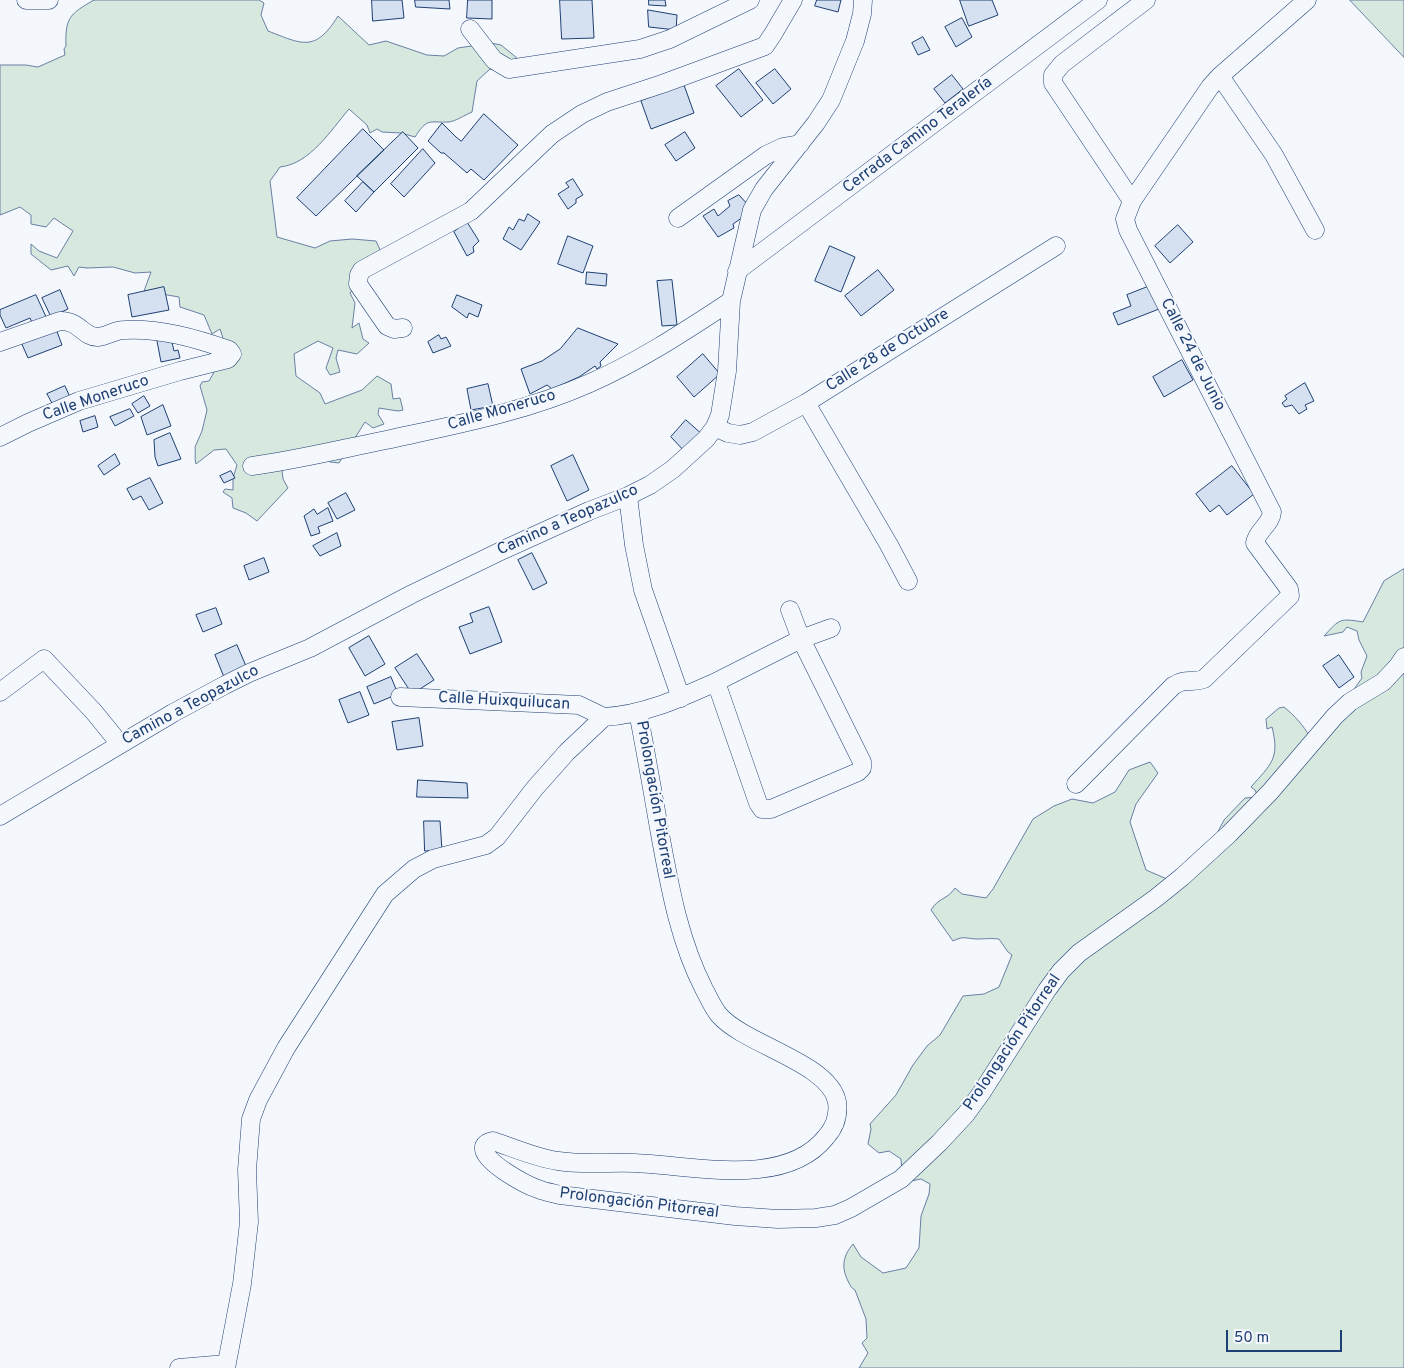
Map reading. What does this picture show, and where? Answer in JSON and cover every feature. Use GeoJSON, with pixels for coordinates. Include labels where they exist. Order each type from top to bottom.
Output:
{"type":"FeatureCollection","features":[{"type":"Feature","properties":{"kind":"street"},"geometry":{"type":"LineString","coordinates":[[26,0],[49,0]]}},
{"type":"Feature","properties":{"kind":"street"},"geometry":{"type":"LineString","coordinates":[[470,29],[494,60],[509,69],[640,49],[670,38],[750,0]]}},
{"type":"Feature","properties":{"kind":"street"},"geometry":{"type":"LineString","coordinates":[[403,328],[394,329],[388,326],[358,284],[359,275],[362,270],[471,210],[552,134],[582,114],[607,102],[765,46],[793,0]]}},
{"type":"Feature","properties":{"kind":"street","name":"Camino a Teopazulco"},"geometry":{"type":"LineString","coordinates":[[0,816],[202,696],[249,673],[310,648],[412,594],[529,538],[650,485],[673,469],[706,439],[715,427],[720,415],[727,371],[731,302],[752,210],[764,189],[800,144],[831,100],[855,41],[862,14],[863,0]]}},
{"type":"Feature","properties":{"kind":"street","name":"Cerrada Camino Teralería"},"geometry":{"type":"LineString","coordinates":[[738,271],[1098,0]]}},
{"type":"Feature","properties":{"kind":"street"},"geometry":{"type":"LineString","coordinates":[[1146,0],[1062,64],[1053,75],[1053,83],[1132,201],[1210,87],[1220,76],[1307,0]]}},
{"type":"Feature","properties":{"kind":"street"},"geometry":{"type":"LineString","coordinates":[[1220,76],[1274,154],[1315,230]]}},
{"type":"Feature","properties":{"kind":"street"},"geometry":{"type":"LineString","coordinates":[[678,218],[766,154],[783,147],[800,144]]}},
{"type":"Feature","properties":{"kind":"street","name":"Calle 24 de Junio"},"geometry":{"type":"LineString","coordinates":[[1076,784],[1172,686],[1180,681],[1204,680],[1290,596],[1289,589],[1255,542],[1257,535],[1270,521],[1272,512],[1128,230],[1125,219],[1132,201]]}},
{"type":"Feature","properties":{"kind":"street","name":"Calle 28 de Octubre"},"geometry":{"type":"LineString","coordinates":[[715,427],[728,434],[740,435],[752,432],[806,403],[1056,246]]}},
{"type":"Feature","properties":{"kind":"street","name":"Calle Moneruco"},"geometry":{"type":"LineString","coordinates":[[252,466],[311,457],[478,421],[512,411],[589,384],[629,365],[661,347],[731,302]]}},
{"type":"Feature","properties":{"kind":"street","name":"Calle Moneruco"},"geometry":{"type":"LineString","coordinates":[[0,342],[60,321],[68,320],[90,335],[98,337],[121,330],[188,336],[229,350],[232,354],[231,357],[224,360],[78,401],[49,413],[0,438]]}},
{"type":"Feature","properties":{"kind":"street"},"geometry":{"type":"LineString","coordinates":[[806,403],[908,581]]}},
{"type":"Feature","properties":{"kind":"street"},"geometry":{"type":"LineString","coordinates":[[628,496],[634,545],[643,590],[681,698]]}},
{"type":"Feature","properties":{"kind":"street"},"geometry":{"type":"LineString","coordinates":[[718,686],[758,803],[762,809],[771,809],[854,775],[862,768],[862,762],[801,639],[790,610]]}},
{"type":"Feature","properties":{"kind":"street"},"geometry":{"type":"LineString","coordinates":[[179,1368],[226,1366],[240,1292],[249,1222],[247,1170],[251,1119],[258,1100],[286,1048],[385,894],[414,870],[433,859],[486,845],[496,837],[535,788],[604,717],[638,712],[718,686],[801,639],[831,628]]}},
{"type":"Feature","properties":{"kind":"street","name":"Prolongación Pitorreal"},"geometry":{"type":"LineString","coordinates":[[638,712],[672,899],[682,937],[697,975],[719,1015],[734,1030],[803,1066],[829,1086],[837,1100],[837,1116],[833,1129],[820,1145],[803,1157],[785,1164],[740,1170],[636,1163],[561,1162],[493,1141],[485,1145],[484,1150],[488,1158],[520,1180],[537,1189],[560,1195],[735,1216],[778,1219],[816,1218],[835,1215],[880,1192],[901,1178],[921,1160],[971,1107],[1061,971],[1080,953],[1156,898],[1216,847],[1270,792],[1335,716],[1350,702],[1383,682],[1404,658]]}},
{"type":"Feature","properties":{"kind":"street"},"geometry":{"type":"LineString","coordinates":[[0,692],[44,659],[94,712],[120,744]]}},
{"type":"Feature","properties":{"kind":"street","name":"Calle Huixquilucan"},"geometry":{"type":"LineString","coordinates":[[400,697],[580,705],[604,717]]}},
{"type":"Feature","properties":{"kind":"shaded area"},"geometry":{"type":"Polygon","coordinates":[[[94,0],[259,0],[264,3],[261,15],[268,31],[299,42],[315,40],[322,36],[338,16],[369,45],[386,41],[427,55],[444,56],[458,48],[491,43],[501,45],[517,58],[511,74],[490,69],[477,81],[472,112],[449,122],[429,122],[423,126],[415,137],[401,133],[382,132],[377,129],[370,133],[367,125],[349,109],[319,145],[301,160],[291,165],[280,167],[270,181],[277,237],[315,248],[330,241],[352,239],[376,241],[382,254],[350,293],[355,303],[352,328],[359,323],[363,339],[369,343],[357,354],[338,350],[336,358],[340,372],[330,375],[326,368],[333,348],[318,341],[294,354],[296,376],[320,393],[325,404],[362,390],[377,376],[391,384],[393,399],[400,398],[403,410],[379,408],[378,414],[384,424],[373,428],[365,422],[339,463],[330,462],[320,453],[282,470],[283,479],[288,488],[257,521],[246,513],[233,508],[232,498],[223,492],[225,489],[233,490],[233,478],[237,465],[226,449],[214,450],[196,464],[195,462],[195,447],[202,431],[207,410],[200,386],[202,382],[209,381],[228,353],[220,329],[212,334],[204,315],[180,307],[179,297],[144,291],[151,272],[135,273],[113,267],[79,267],[74,276],[68,266],[51,270],[31,254],[31,244],[39,251],[57,258],[73,231],[54,218],[46,227],[31,224],[31,215],[20,207],[0,215],[0,65],[38,67],[65,55],[64,49],[66,46],[68,22],[74,13],[94,0]]]}},
{"type":"Feature","properties":{"kind":"shaded area"},"geometry":{"type":"Polygon","coordinates":[[[1350,0],[1404,0],[1404,57],[1350,0]]]}},
{"type":"Feature","properties":{"kind":"shaded area"},"geometry":{"type":"Polygon","coordinates":[[[1404,569],[1404,1368],[859,1368],[868,1353],[862,1343],[867,1338],[866,1319],[855,1290],[852,1288],[844,1271],[845,1257],[853,1244],[861,1257],[883,1273],[906,1268],[919,1248],[921,1216],[929,1194],[930,1184],[921,1179],[911,1181],[902,1172],[901,1159],[889,1151],[879,1153],[868,1144],[870,1124],[896,1095],[913,1065],[927,1046],[940,1035],[963,996],[984,994],[999,987],[1012,955],[999,939],[963,938],[953,941],[931,910],[955,888],[962,894],[986,898],[1033,819],[1054,806],[1072,799],[1093,803],[1115,792],[1129,770],[1150,762],[1158,773],[1136,804],[1130,822],[1146,870],[1167,879],[1209,849],[1224,820],[1245,798],[1258,797],[1255,790],[1251,787],[1269,766],[1275,747],[1272,727],[1267,729],[1266,719],[1279,708],[1284,707],[1310,737],[1352,692],[1362,678],[1361,672],[1367,656],[1357,631],[1347,627],[1343,632],[1324,636],[1340,621],[1363,622],[1384,581],[1404,569]]]}},
{"type":"Feature","properties":{"kind":"building"},"geometry":{"type":"Polygon","coordinates":[[[372,0],[402,0],[404,18],[373,21],[372,0]]]}},
{"type":"Feature","properties":{"kind":"building"},"geometry":{"type":"Polygon","coordinates":[[[415,0],[449,0],[450,9],[416,7],[415,0]]]}},
{"type":"Feature","properties":{"kind":"building"},"geometry":{"type":"Polygon","coordinates":[[[468,0],[492,0],[492,19],[467,18],[468,0]]]}},
{"type":"Feature","properties":{"kind":"building"},"geometry":{"type":"Polygon","coordinates":[[[560,0],[592,0],[594,38],[562,39],[560,0]]]}},
{"type":"Feature","properties":{"kind":"building"},"geometry":{"type":"Polygon","coordinates":[[[649,0],[665,0],[666,6],[649,5],[649,0]]]}},
{"type":"Feature","properties":{"kind":"building"},"geometry":{"type":"Polygon","coordinates":[[[817,0],[841,0],[838,12],[815,6],[817,0]]]}},
{"type":"Feature","properties":{"kind":"building"},"geometry":{"type":"Polygon","coordinates":[[[960,0],[992,0],[998,15],[969,26],[960,0]]]}},
{"type":"Feature","properties":{"kind":"building"},"geometry":{"type":"Polygon","coordinates":[[[648,10],[677,15],[676,30],[649,27],[648,10]]]}},
{"type":"Feature","properties":{"kind":"building"},"geometry":{"type":"Polygon","coordinates":[[[962,18],[972,37],[956,47],[945,27],[962,18]]]}},
{"type":"Feature","properties":{"kind":"building"},"geometry":{"type":"Polygon","coordinates":[[[923,37],[930,50],[918,55],[912,43],[923,37]]]}},
{"type":"Feature","properties":{"kind":"building"},"geometry":{"type":"Polygon","coordinates":[[[739,69],[763,100],[741,117],[716,86],[739,69]]]}},
{"type":"Feature","properties":{"kind":"building"},"geometry":{"type":"Polygon","coordinates":[[[775,69],[791,89],[773,104],[756,83],[775,69]]]}},
{"type":"Feature","properties":{"kind":"building"},"geometry":{"type":"Polygon","coordinates":[[[952,75],[963,89],[945,103],[934,89],[952,75]]]}},
{"type":"Feature","properties":{"kind":"building"},"geometry":{"type":"Polygon","coordinates":[[[684,85],[694,113],[651,129],[641,101],[684,85]]]}},
{"type":"Feature","properties":{"kind":"building"},"geometry":{"type":"Polygon","coordinates":[[[484,114],[518,145],[484,180],[471,169],[467,173],[428,141],[442,123],[461,141],[484,114]]]}},
{"type":"Feature","properties":{"kind":"building"},"geometry":{"type":"Polygon","coordinates":[[[363,129],[384,150],[316,216],[297,198],[363,129]]]}},
{"type":"Feature","properties":{"kind":"building"},"geometry":{"type":"Polygon","coordinates":[[[403,132],[418,148],[374,192],[357,176],[403,132]]]}},
{"type":"Feature","properties":{"kind":"building"},"geometry":{"type":"Polygon","coordinates":[[[685,132],[695,148],[676,161],[665,145],[685,132]]]}},
{"type":"Feature","properties":{"kind":"building"},"geometry":{"type":"Polygon","coordinates":[[[423,149],[435,163],[404,197],[391,184],[423,149]]]}},
{"type":"Feature","properties":{"kind":"building"},"geometry":{"type":"Polygon","coordinates":[[[573,179],[583,195],[576,199],[576,203],[568,209],[558,194],[569,187],[566,183],[573,179]]]}},
{"type":"Feature","properties":{"kind":"building"},"geometry":{"type":"Polygon","coordinates":[[[363,182],[374,192],[356,212],[345,201],[363,182]]]}},
{"type":"Feature","properties":{"kind":"building"},"geometry":{"type":"Polygon","coordinates":[[[739,195],[749,206],[743,217],[733,224],[734,228],[718,237],[703,216],[714,209],[718,216],[730,206],[728,201],[739,195]]]}},
{"type":"Feature","properties":{"kind":"building"},"geometry":{"type":"Polygon","coordinates":[[[528,214],[540,222],[521,250],[503,239],[509,227],[513,230],[519,219],[524,221],[528,214]]]}},
{"type":"Feature","properties":{"kind":"building"},"geometry":{"type":"Polygon","coordinates":[[[467,222],[479,241],[473,247],[474,252],[467,256],[454,232],[467,222]]]}},
{"type":"Feature","properties":{"kind":"building"},"geometry":{"type":"Polygon","coordinates":[[[1178,225],[1193,242],[1170,263],[1155,246],[1178,225]]]}},
{"type":"Feature","properties":{"kind":"building"},"geometry":{"type":"Polygon","coordinates":[[[568,236],[593,246],[583,273],[558,264],[568,236]]]}},
{"type":"Feature","properties":{"kind":"building"},"geometry":{"type":"Polygon","coordinates":[[[830,246],[855,257],[841,292],[815,281],[830,246]]]}},
{"type":"Feature","properties":{"kind":"building"},"geometry":{"type":"Polygon","coordinates":[[[878,270],[894,290],[861,316],[845,296],[878,270]]]}},
{"type":"Feature","properties":{"kind":"building"},"geometry":{"type":"Polygon","coordinates":[[[587,272],[607,274],[606,286],[586,284],[587,272]]]}},
{"type":"Feature","properties":{"kind":"building"},"geometry":{"type":"Polygon","coordinates":[[[672,280],[677,325],[662,326],[657,281],[672,280]]]}},
{"type":"Feature","properties":{"kind":"building"},"geometry":{"type":"Polygon","coordinates":[[[1150,286],[1159,309],[1118,325],[1113,313],[1131,306],[1127,295],[1150,286]]]}},
{"type":"Feature","properties":{"kind":"building"},"geometry":{"type":"Polygon","coordinates":[[[164,287],[169,310],[132,317],[128,295],[164,287]]]}},
{"type":"Feature","properties":{"kind":"building"},"geometry":{"type":"Polygon","coordinates":[[[60,290],[68,309],[51,317],[42,298],[60,290]]]}},
{"type":"Feature","properties":{"kind":"building"},"geometry":{"type":"Polygon","coordinates":[[[36,295],[47,319],[33,325],[30,318],[6,328],[0,315],[0,310],[36,295]]]}},
{"type":"Feature","properties":{"kind":"building"},"geometry":{"type":"Polygon","coordinates":[[[457,295],[482,305],[478,317],[469,313],[467,318],[452,307],[457,295]]]}},
{"type":"Feature","properties":{"kind":"building"},"geometry":{"type":"Polygon","coordinates":[[[578,328],[618,344],[600,362],[601,366],[597,369],[595,366],[579,377],[552,389],[547,385],[530,394],[521,369],[542,361],[560,349],[578,328]]]}},
{"type":"Feature","properties":{"kind":"building"},"geometry":{"type":"Polygon","coordinates":[[[56,329],[62,345],[28,358],[21,342],[56,329]]]}},
{"type":"Feature","properties":{"kind":"building"},"geometry":{"type":"Polygon","coordinates":[[[439,335],[441,339],[446,337],[451,346],[433,353],[428,342],[439,335]]]}},
{"type":"Feature","properties":{"kind":"building"},"geometry":{"type":"Polygon","coordinates":[[[171,338],[174,351],[178,350],[180,358],[161,362],[157,341],[171,338]]]}},
{"type":"Feature","properties":{"kind":"building"},"geometry":{"type":"Polygon","coordinates":[[[703,354],[720,374],[694,397],[677,377],[703,354]]]}},
{"type":"Feature","properties":{"kind":"building"},"geometry":{"type":"Polygon","coordinates":[[[1182,360],[1193,380],[1164,397],[1153,377],[1182,360]]]}},
{"type":"Feature","properties":{"kind":"building"},"geometry":{"type":"Polygon","coordinates":[[[1305,383],[1314,401],[1305,405],[1307,409],[1299,414],[1292,405],[1285,407],[1282,403],[1287,399],[1285,396],[1305,383]]]}},
{"type":"Feature","properties":{"kind":"building"},"geometry":{"type":"Polygon","coordinates":[[[488,384],[493,406],[471,410],[467,389],[488,384]]]}},
{"type":"Feature","properties":{"kind":"building"},"geometry":{"type":"Polygon","coordinates":[[[65,386],[70,397],[53,405],[47,394],[65,386]]]}},
{"type":"Feature","properties":{"kind":"building"},"geometry":{"type":"Polygon","coordinates":[[[144,396],[150,406],[138,413],[132,404],[144,396]]]}},
{"type":"Feature","properties":{"kind":"building"},"geometry":{"type":"Polygon","coordinates":[[[163,405],[171,426],[147,435],[141,417],[163,405]]]}},
{"type":"Feature","properties":{"kind":"building"},"geometry":{"type":"Polygon","coordinates":[[[130,409],[134,416],[115,426],[110,417],[130,409]]]}},
{"type":"Feature","properties":{"kind":"building"},"geometry":{"type":"Polygon","coordinates":[[[95,416],[98,427],[83,432],[80,421],[95,416]]]}},
{"type":"Feature","properties":{"kind":"building"},"geometry":{"type":"Polygon","coordinates":[[[686,420],[704,436],[686,453],[671,437],[686,420]]]}},
{"type":"Feature","properties":{"kind":"building"},"geometry":{"type":"Polygon","coordinates":[[[170,433],[181,459],[158,466],[155,457],[154,440],[170,433]]]}},
{"type":"Feature","properties":{"kind":"building"},"geometry":{"type":"Polygon","coordinates":[[[115,454],[120,464],[104,475],[98,466],[115,454]]]}},
{"type":"Feature","properties":{"kind":"building"},"geometry":{"type":"Polygon","coordinates":[[[573,455],[589,490],[567,501],[551,466],[573,455]]]}},
{"type":"Feature","properties":{"kind":"building"},"geometry":{"type":"Polygon","coordinates":[[[1232,466],[1254,494],[1227,515],[1219,505],[1210,512],[1196,494],[1232,466]]]}},
{"type":"Feature","properties":{"kind":"building"},"geometry":{"type":"Polygon","coordinates":[[[231,471],[235,478],[224,483],[220,476],[231,471]]]}},
{"type":"Feature","properties":{"kind":"building"},"geometry":{"type":"Polygon","coordinates":[[[150,478],[163,503],[149,510],[141,496],[133,500],[127,489],[150,478]]]}},
{"type":"Feature","properties":{"kind":"building"},"geometry":{"type":"Polygon","coordinates":[[[346,493],[355,510],[337,519],[328,503],[346,493]]]}},
{"type":"Feature","properties":{"kind":"building"},"geometry":{"type":"Polygon","coordinates":[[[328,508],[333,521],[318,527],[320,533],[311,536],[304,516],[314,509],[317,514],[328,508]]]}},
{"type":"Feature","properties":{"kind":"building"},"geometry":{"type":"Polygon","coordinates":[[[337,533],[341,546],[320,556],[313,546],[337,533]]]}},
{"type":"Feature","properties":{"kind":"building"},"geometry":{"type":"Polygon","coordinates":[[[532,553],[547,583],[533,590],[518,560],[532,553]]]}},
{"type":"Feature","properties":{"kind":"building"},"geometry":{"type":"Polygon","coordinates":[[[264,558],[269,572],[249,580],[244,566],[264,558]]]}},
{"type":"Feature","properties":{"kind":"building"},"geometry":{"type":"Polygon","coordinates":[[[489,607],[502,642],[470,654],[459,627],[473,622],[470,614],[489,607]]]}},
{"type":"Feature","properties":{"kind":"building"},"geometry":{"type":"Polygon","coordinates":[[[216,608],[222,624],[203,632],[196,615],[216,608]]]}},
{"type":"Feature","properties":{"kind":"building"},"geometry":{"type":"Polygon","coordinates":[[[369,636],[385,664],[365,676],[349,648],[369,636]]]}},
{"type":"Feature","properties":{"kind":"building"},"geometry":{"type":"Polygon","coordinates":[[[237,645],[249,673],[226,682],[215,655],[237,645]]]}},
{"type":"Feature","properties":{"kind":"building"},"geometry":{"type":"Polygon","coordinates":[[[417,654],[434,680],[412,694],[395,668],[417,654]]]}},
{"type":"Feature","properties":{"kind":"building"},"geometry":{"type":"Polygon","coordinates":[[[1339,655],[1354,677],[1339,688],[1323,666],[1339,655]]]}},
{"type":"Feature","properties":{"kind":"building"},"geometry":{"type":"Polygon","coordinates":[[[391,677],[398,694],[374,704],[367,687],[391,677]]]}},
{"type":"Feature","properties":{"kind":"building"},"geometry":{"type":"Polygon","coordinates":[[[360,692],[369,715],[348,723],[339,700],[360,692]]]}},
{"type":"Feature","properties":{"kind":"building"},"geometry":{"type":"Polygon","coordinates":[[[419,718],[423,746],[397,750],[392,722],[419,718]]]}},
{"type":"Feature","properties":{"kind":"building"},"geometry":{"type":"Polygon","coordinates":[[[418,780],[467,783],[468,798],[417,797],[418,780]]]}},
{"type":"Feature","properties":{"kind":"building"},"geometry":{"type":"Polygon","coordinates":[[[424,821],[440,821],[442,850],[425,851],[424,821]]]}}]}
